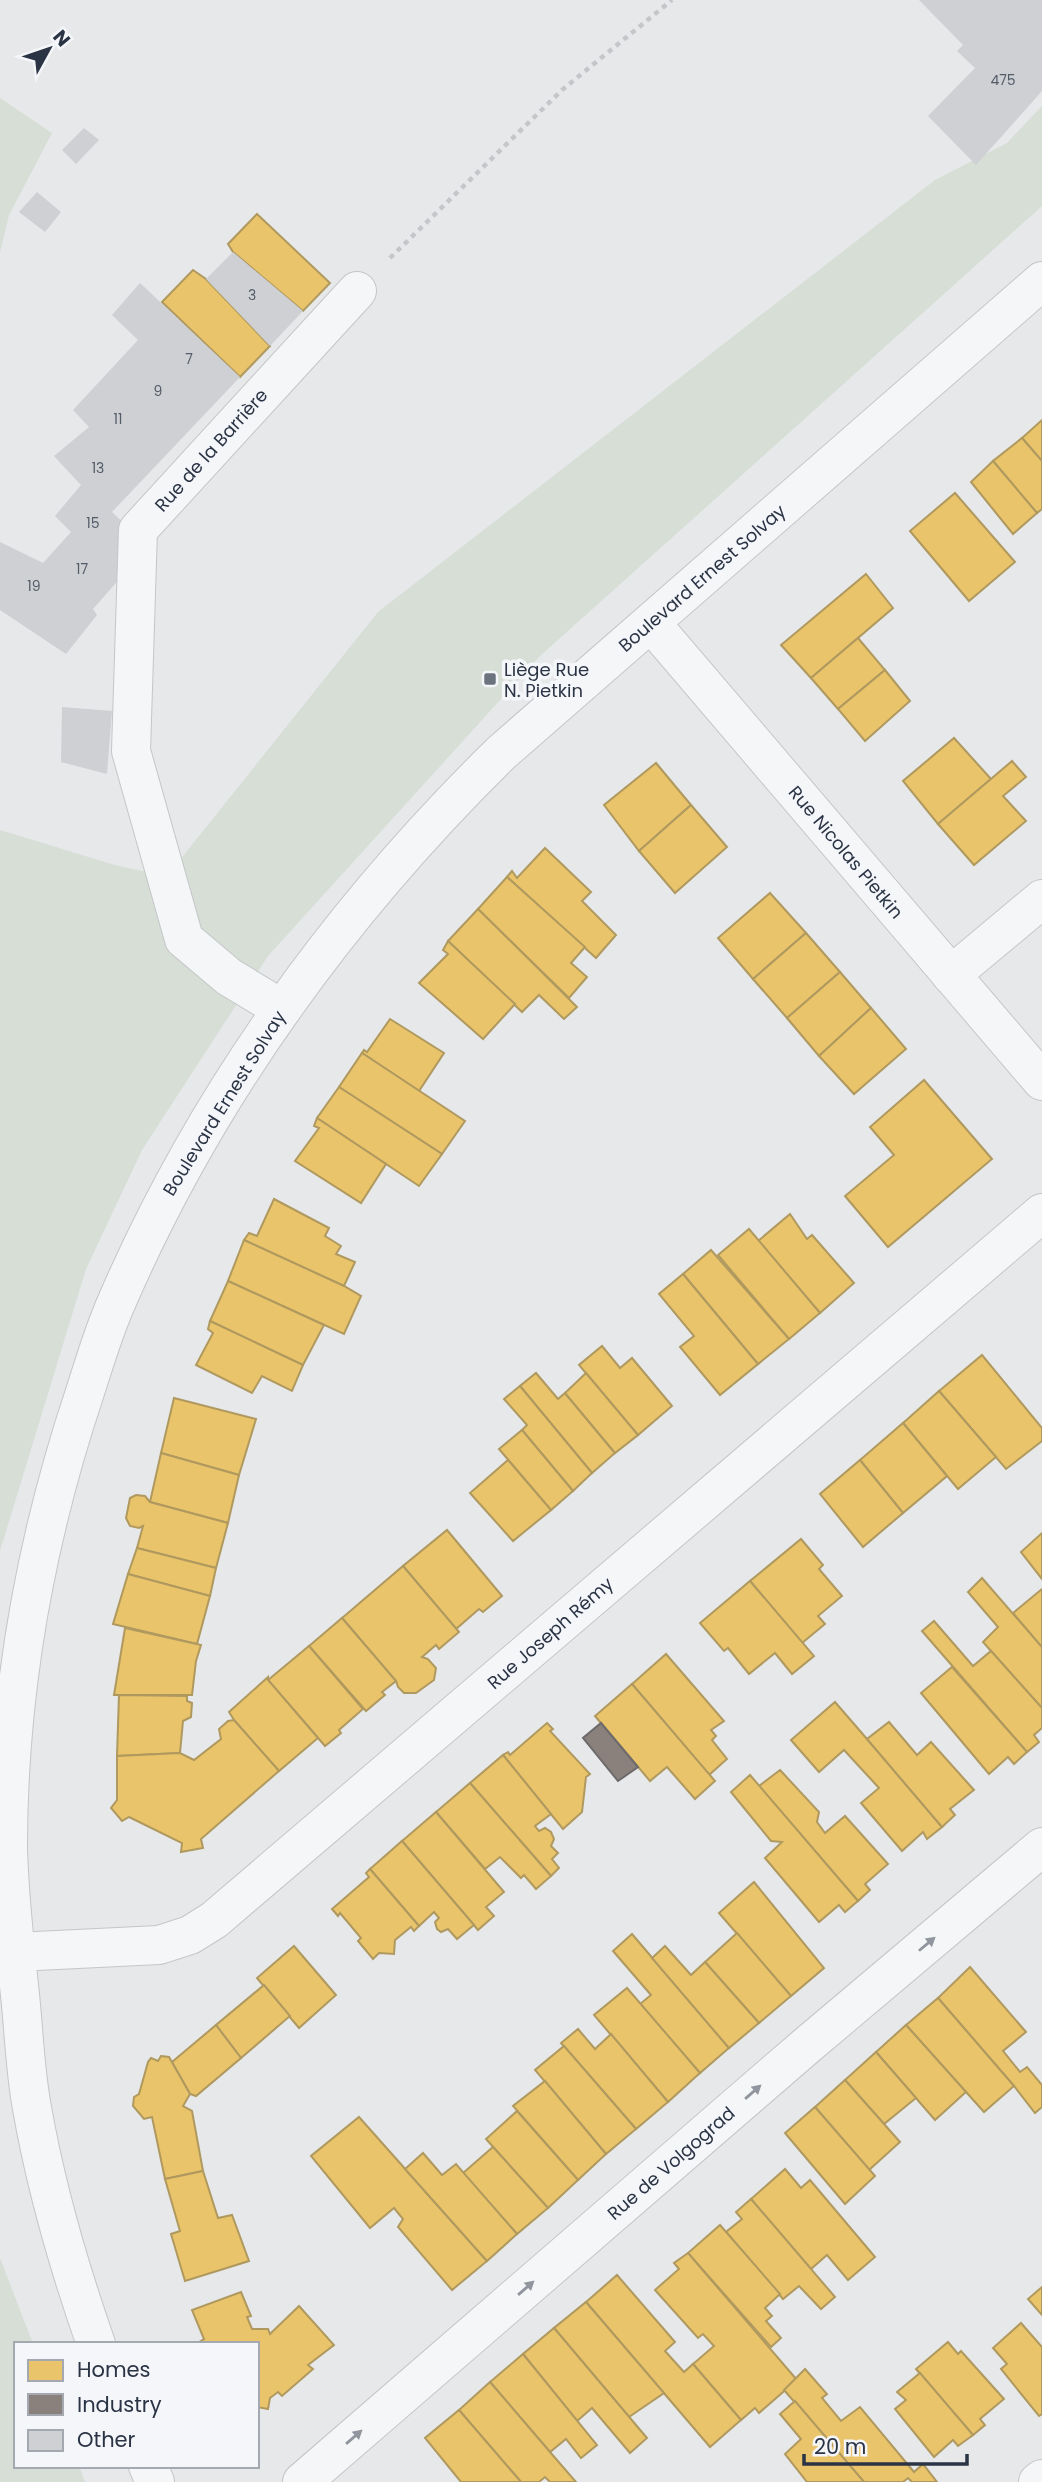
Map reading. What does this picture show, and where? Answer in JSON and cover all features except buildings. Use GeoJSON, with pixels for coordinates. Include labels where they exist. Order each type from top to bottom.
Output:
{"type":"FeatureCollection","features":[{"type":"Feature","properties":{"kind":"street","name":"Boulevard Ernest Solvay"},"geometry":{"type":"LineString","coordinates":[[95,2342],[80,2301],[56,2215],[32,2105],[8,1849],[16,1702],[36,1573],[52,1498],[72,1428],[116,1303],[162,1205],[193,1147],[282,1009],[352,915],[442,811],[501,753],[1042,281]]}},
{"type":"Feature","properties":{"kind":"street","name":"Rue de la Barrière"},"geometry":{"type":"LineString","coordinates":[[282,1009],[229,977],[184,939],[131,751],[138,530],[356,291]]}},
{"type":"Feature","properties":{"kind":"street","name":"Rue Nicolas Pietkin"},"geometry":{"type":"LineString","coordinates":[[651,623],[1042,1082]]}},
{"type":"Feature","properties":{"kind":"street"},"geometry":{"type":"LineString","coordinates":[[951,975],[1042,899]]}},
{"type":"Feature","properties":{"kind":"street","name":"Rue Joseph Rémy"},"geometry":{"type":"LineString","coordinates":[[16,1952],[159,1945],[190,1935],[214,1920],[1042,1213]]}},
{"type":"Feature","properties":{"kind":"street","name":"Rue de Volgograd"},"geometry":{"type":"LineString","coordinates":[[302,2482],[805,2047],[1042,1847]]}},
{"type":"Feature","properties":{"kind":"path"},"geometry":{"type":"LineString","coordinates":[[356,291],[562,90],[672,0]]}},
{"type":"Feature","properties":{"kind":"shaded area"},"geometry":{"type":"Polygon","coordinates":[[[0,98],[52,133],[9,215],[0,252],[0,98]]]}},
{"type":"Feature","properties":{"kind":"shaded area"},"geometry":{"type":"Polygon","coordinates":[[[1042,106],[1042,206],[540,656],[268,956],[142,1150],[86,1269],[0,1551],[0,830],[118,866],[167,876],[378,612],[935,180],[1007,143],[1042,106]]]}},
{"type":"Feature","properties":{"kind":"shaded area"},"geometry":{"type":"Polygon","coordinates":[[[0,2258],[32,2342],[14,2342],[14,2468],[80,2468],[85,2482],[0,2482],[0,2258]]]}},
{"type":"Feature","properties":{"kind":"place","name":"Liège Rue N. Pietkin"},"geometry":{"type":"Point","coordinates":[490,679]}}]}
